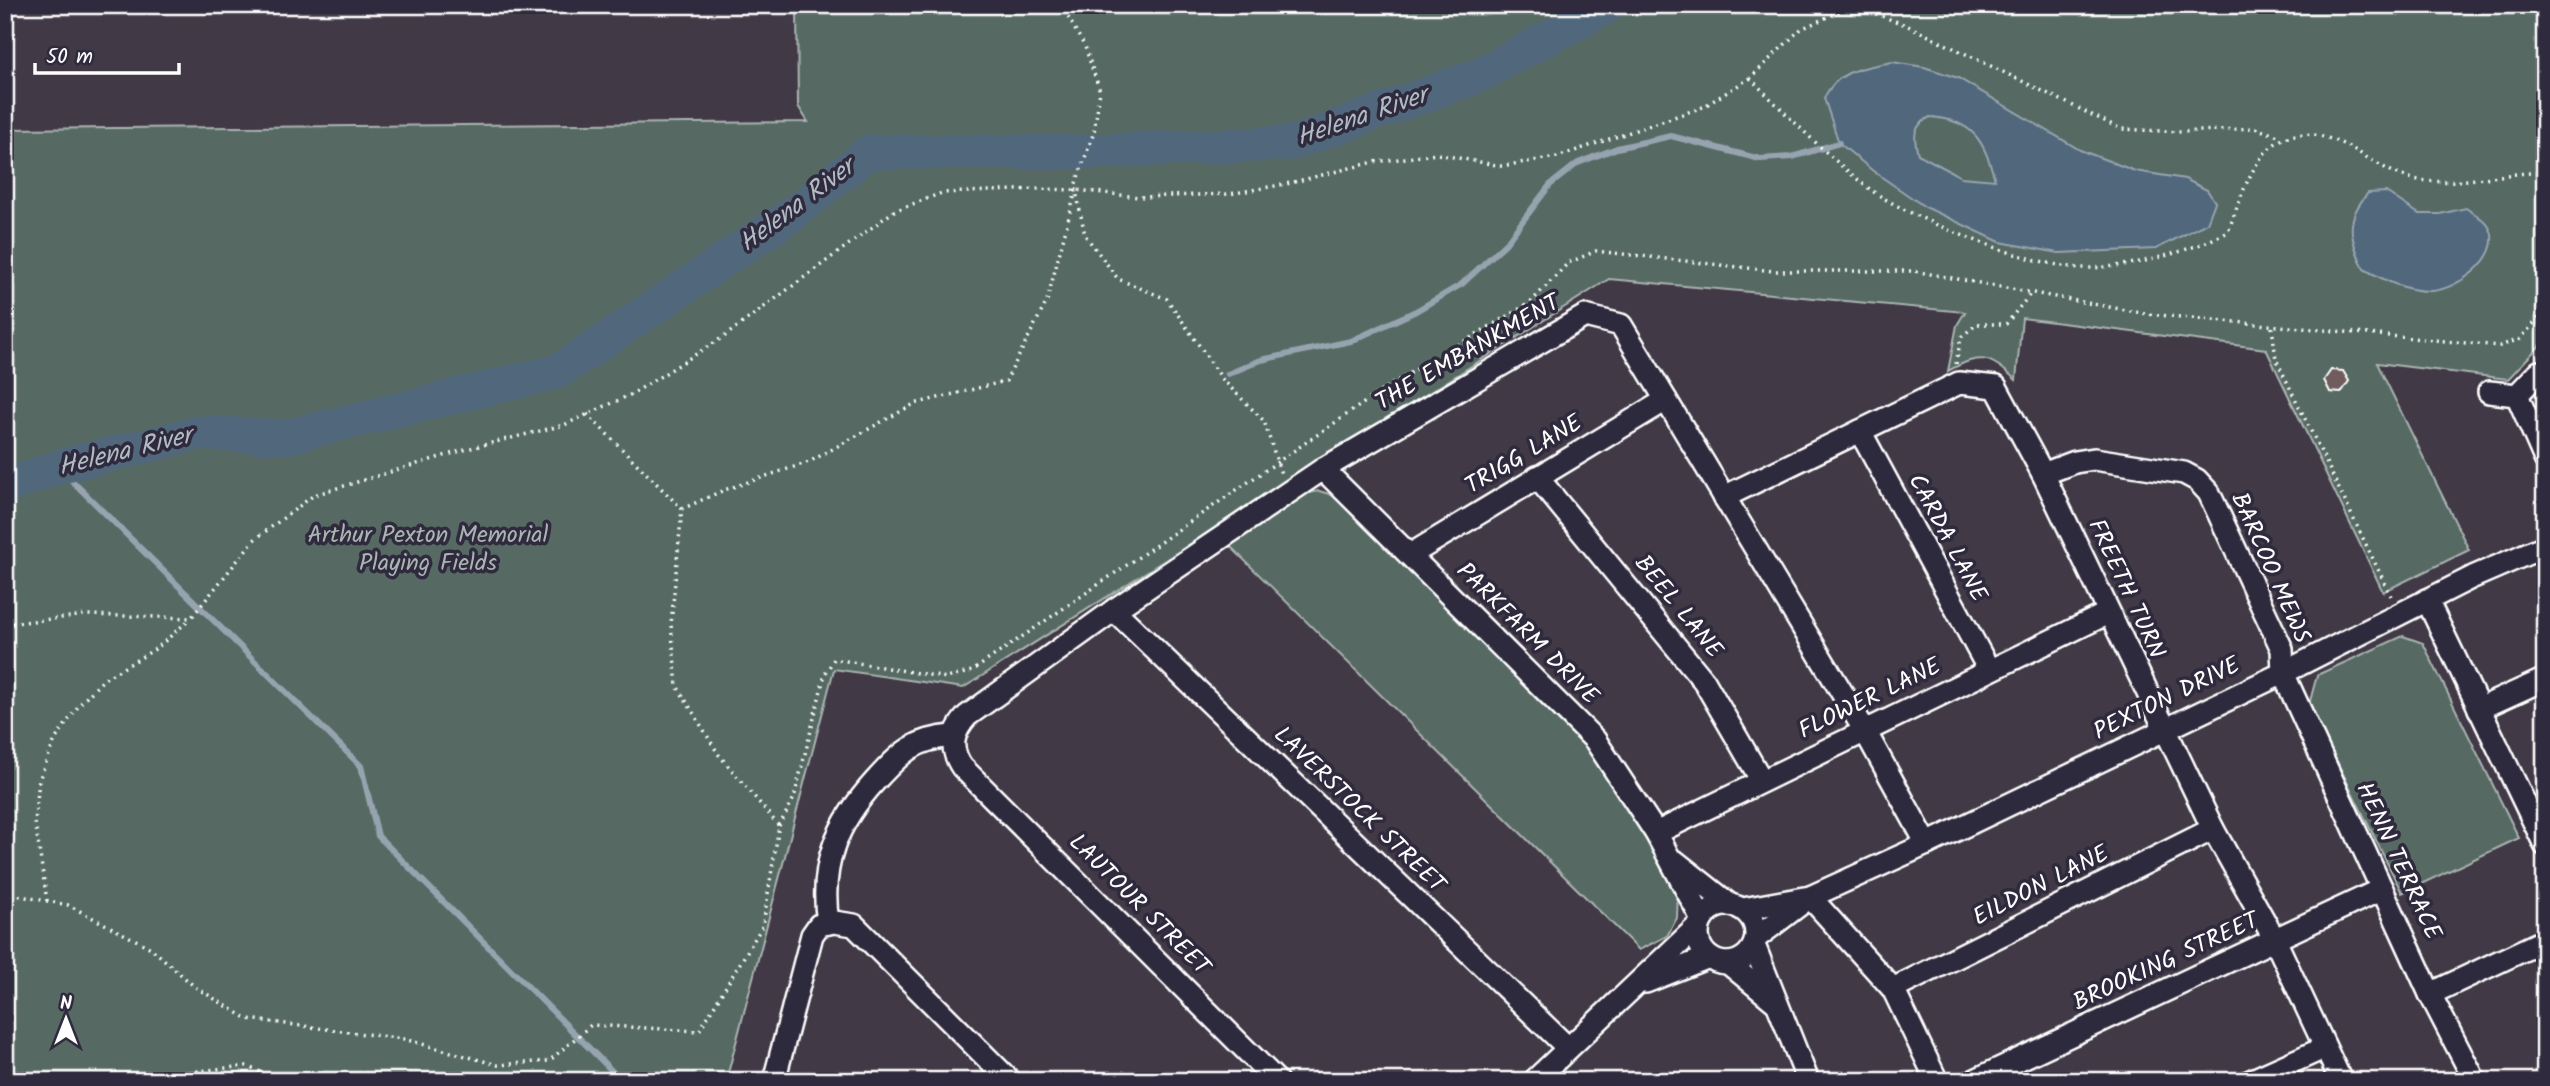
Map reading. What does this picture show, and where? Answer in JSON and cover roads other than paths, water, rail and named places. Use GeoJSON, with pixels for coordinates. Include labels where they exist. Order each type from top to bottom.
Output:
{"type":"FeatureCollection","features":[{"type":"Feature","properties":{"kind":"street","name":"THE EMBANKMENT"},"geometry":{"type":"LineString","coordinates":[[953,736],[967,716],[1114,610],[1288,492],[1585,316],[1620,325],[1864,731],[1927,844]]}},
{"type":"Feature","properties":{"kind":"street"},"geometry":{"type":"LineString","coordinates":[[2517,395],[2539,372]]}},
{"type":"Feature","properties":{"kind":"street","name":"FREETH TURN"},"geometry":{"type":"LineString","coordinates":[[1860,431],[1959,383],[1996,387],[2043,474],[2213,829],[2275,940],[2341,1081]]}},
{"type":"Feature","properties":{"kind":"street"},"geometry":{"type":"LineString","coordinates":[[2489,392],[2517,395]]}},
{"type":"Feature","properties":{"kind":"street"},"geometry":{"type":"LineString","coordinates":[[2517,395],[2545,459]]}},
{"type":"Feature","properties":{"kind":"street","name":"TRIGG LANE"},"geometry":{"type":"LineString","coordinates":[[1410,555],[1666,400]]}},
{"type":"Feature","properties":{"kind":"street"},"geometry":{"type":"LineString","coordinates":[[1724,497],[1860,431]]}},
{"type":"Feature","properties":{"kind":"street","name":"CARDA LANE"},"geometry":{"type":"LineString","coordinates":[[1860,431],[1989,670]]}},
{"type":"Feature","properties":{"kind":"street","name":"BARCOO MEWS"},"geometry":{"type":"LineString","coordinates":[[2043,474],[2075,462],[2094,459],[2184,472],[2197,480],[2209,493],[2282,649],[2283,673]]}},
{"type":"Feature","properties":{"kind":"street","name":"PARKFARM DRIVE"},"geometry":{"type":"LineString","coordinates":[[1323,469],[1595,740],[1656,833],[1700,922],[1701,946],[1776,1003]]}},
{"type":"Feature","properties":{"kind":"street","name":"BEEL LANE"},"geometry":{"type":"LineString","coordinates":[[1537,477],[1704,681],[1762,781]]}},
{"type":"Feature","properties":{"kind":"street","name":"PEXTON DRIVE"},"geometry":{"type":"LineString","coordinates":[[1755,942],[1810,897],[1927,844],[2283,673],[2427,600],[2545,546]]}},
{"type":"Feature","properties":{"kind":"street"},"geometry":{"type":"LineString","coordinates":[[2427,600],[2545,845]]}},
{"type":"Feature","properties":{"kind":"street","name":"LAVERSTOCK STREET"},"geometry":{"type":"LineString","coordinates":[[1114,610],[1568,1048]]}},
{"type":"Feature","properties":{"kind":"street","name":"FLOWER LANE"},"geometry":{"type":"LineString","coordinates":[[1656,833],[2108,612]]}},
{"type":"Feature","properties":{"kind":"street","name":"HENN TERRACE"},"geometry":{"type":"LineString","coordinates":[[2283,673],[2469,1077]]}},
{"type":"Feature","properties":{"kind":"street"},"geometry":{"type":"LineString","coordinates":[[2479,709],[2545,679]]}},
{"type":"Feature","properties":{"kind":"street"},"geometry":{"type":"LineString","coordinates":[[828,923],[824,894],[832,849],[852,807],[908,747],[931,738],[953,736]]}},
{"type":"Feature","properties":{"kind":"street","name":"LAUTOUR STREET"},"geometry":{"type":"LineString","coordinates":[[953,736],[953,749],[962,767],[1277,1081]]}},
{"type":"Feature","properties":{"kind":"street","name":"EILDON LANE"},"geometry":{"type":"LineString","coordinates":[[1893,989],[2213,829]]}},
{"type":"Feature","properties":{"kind":"street","name":"PARKFARM DRIVE"},"geometry":{"type":"LineString","coordinates":[[1668,857],[1737,907],[1755,925],[1755,942],[1776,1003],[1808,1081]]}},
{"type":"Feature","properties":{"kind":"street","name":"BROOKING STREET"},"geometry":{"type":"LineString","coordinates":[[1973,1081],[2382,889]]}},
{"type":"Feature","properties":{"kind":"street"},"geometry":{"type":"LineString","coordinates":[[1810,897],[1893,989],[1937,1081]]}},
{"type":"Feature","properties":{"kind":"street","name":"PEXTON DRIVE"},"geometry":{"type":"LineString","coordinates":[[1737,907],[1810,897]]}},
{"type":"Feature","properties":{"kind":"street"},"geometry":{"type":"LineString","coordinates":[[1534,1081],[1614,1002],[1637,985],[1711,910],[1737,907]]}},
{"type":"Feature","properties":{"kind":"street"},"geometry":{"type":"LineString","coordinates":[[774,1081],[812,935],[819,925],[828,923],[854,925],[1010,1081]]}},
{"type":"Feature","properties":{"kind":"street"},"geometry":{"type":"LineString","coordinates":[[2430,994],[2545,940]]}},
{"type":"Feature","properties":{"kind":"street"},"geometry":{"type":"LineString","coordinates":[[1637,985],[1719,960],[1747,956],[1755,942]]}},
{"type":"Feature","properties":{"kind":"street"},"geometry":{"type":"LineString","coordinates":[[2250,1081],[2324,1048]]}},
{"type":"Feature","properties":{"kind":"water"},"geometry":{"type":"Polygon","coordinates":[[[1892,62],[1924,67],[1958,78],[2080,150],[2135,171],[2185,179],[2207,190],[2215,202],[2207,223],[2156,249],[2059,253],[2000,242],[1925,207],[1873,171],[1839,143],[1824,98],[1844,75],[1861,68],[1892,62]],[[1930,117],[1920,124],[1915,137],[1918,154],[1961,177],[1995,180],[1986,154],[1975,135],[1967,128],[1945,119],[1930,117]]]}},
{"type":"Feature","properties":{"kind":"water"},"geometry":{"type":"Polygon","coordinates":[[[2386,192],[2419,214],[2440,214],[2466,208],[2482,219],[2492,235],[2491,245],[2481,264],[2462,280],[2432,291],[2405,287],[2364,269],[2355,248],[2352,221],[2368,193],[2386,192]]]}},
{"type":"Feature","properties":{"kind":"waterway","name":"Helena River"},"geometry":{"type":"LineString","coordinates":[[5,487],[58,467],[198,433],[285,437],[559,371],[791,215],[869,152],[1083,152],[1293,143],[1477,76],[1609,5]]}},
{"type":"Feature","properties":{"kind":"waterway"},"geometry":{"type":"LineString","coordinates":[[1228,374],[1261,360],[1351,341],[1416,311],[1462,284],[1506,243],[1550,185],[1578,163],[1617,148],[1671,136],[1760,159],[1792,157],[1839,143]]}},
{"type":"Feature","properties":{"kind":"waterway"},"geometry":{"type":"LineString","coordinates":[[58,467],[361,766],[378,836],[622,1081]]}},
{"type":"Feature","properties":{"kind":"park label","name":"Arthur Pexton Memorial Playing Fields"},"geometry":{"type":"Point","coordinates":[428,549]}}]}
